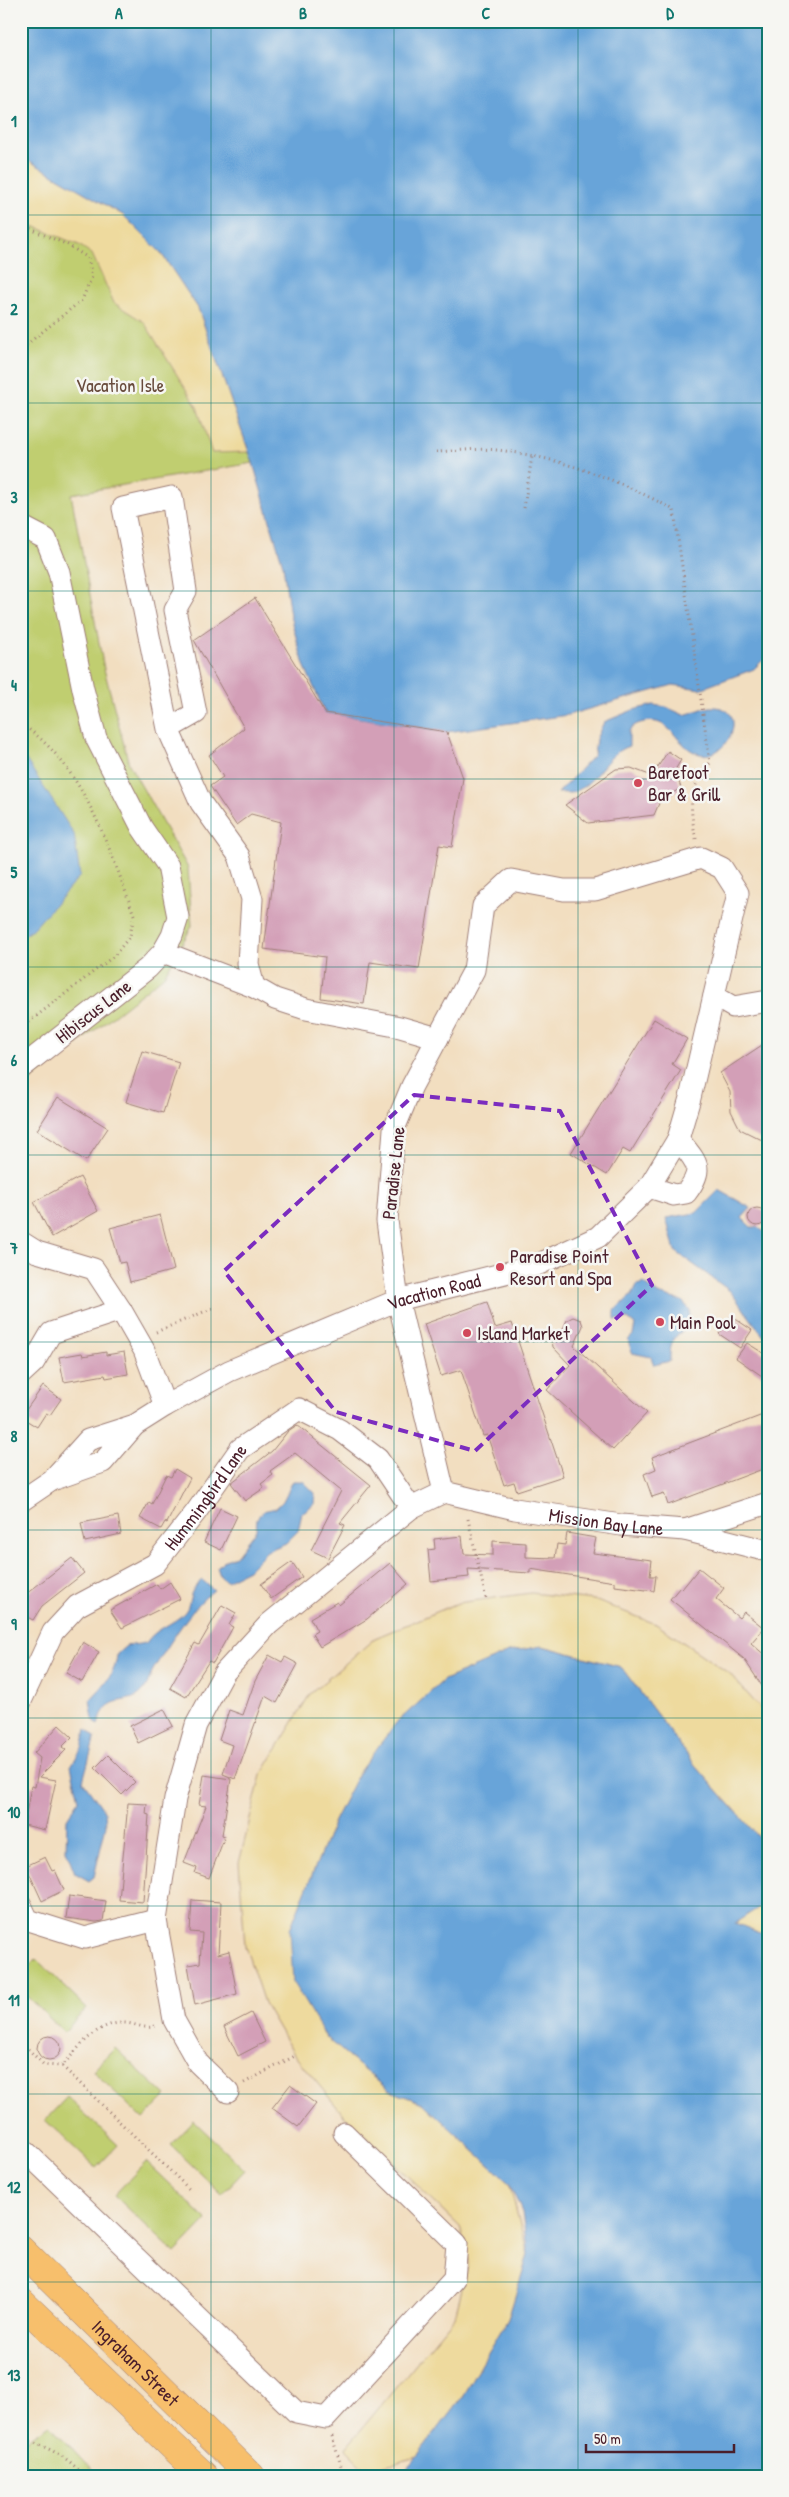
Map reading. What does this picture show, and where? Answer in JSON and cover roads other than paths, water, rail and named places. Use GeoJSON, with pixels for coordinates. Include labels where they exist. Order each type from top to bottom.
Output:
{"type":"FeatureCollection","features":[{"type":"Feature","properties":{"kind":"main road","name":"Ingraham Street"},"geometry":{"type":"LineString","coordinates":[[21,2250],[247,2472]]}},
{"type":"Feature","properties":{"kind":"main road","name":"Ingraham Street"},"geometry":{"type":"LineString","coordinates":[[21,2302],[204,2476]]}},
{"type":"Feature","properties":{"kind":"street"},"geometry":{"type":"LineString","coordinates":[[168,729],[196,713],[175,610],[186,591],[172,498],[123,508],[168,729],[201,803],[239,856],[252,899],[248,964],[254,987]]}},
{"type":"Feature","properties":{"kind":"street","name":"Hibiscus Lane"},"geometry":{"type":"LineString","coordinates":[[21,526],[31,529],[46,539],[59,572],[82,689],[96,738],[142,828],[168,866],[178,917],[172,936],[163,952],[148,968],[21,1068]]}},
{"type":"Feature","properties":{"kind":"street","name":"Paradise Lane"},"geometry":{"type":"LineString","coordinates":[[453,1494],[398,1300],[387,1221],[394,1129],[412,1086],[474,970],[483,906],[511,880],[564,890],[595,890],[701,858]]}},
{"type":"Feature","properties":{"kind":"street","name":"Vacation Road"},"geometry":{"type":"LineString","coordinates":[[21,1502],[52,1480],[88,1440],[135,1426],[165,1406],[229,1371],[398,1300],[537,1265],[598,1237],[649,1187],[678,1139],[738,894],[722,868],[701,858]]}},
{"type":"Feature","properties":{"kind":"street"},"geometry":{"type":"LineString","coordinates":[[163,952],[254,987],[275,999],[306,1009],[400,1027],[438,1038]]}},
{"type":"Feature","properties":{"kind":"street"},"geometry":{"type":"LineString","coordinates":[[714,996],[733,1007],[768,1001]]}},
{"type":"Feature","properties":{"kind":"street"},"geometry":{"type":"LineString","coordinates":[[649,1187],[674,1195],[686,1193],[697,1179],[696,1163],[678,1139]]}},
{"type":"Feature","properties":{"kind":"street"},"geometry":{"type":"LineString","coordinates":[[21,1242],[37,1252],[94,1269],[138,1340],[165,1406]]}},
{"type":"Feature","properties":{"kind":"street"},"geometry":{"type":"LineString","coordinates":[[21,1374],[34,1362],[52,1333],[121,1310]]}},
{"type":"Feature","properties":{"kind":"street","name":"Hummingbird Lane"},"geometry":{"type":"LineString","coordinates":[[21,1701],[53,1632],[77,1606],[155,1564],[196,1512],[240,1449],[299,1409],[340,1430],[378,1458],[411,1508]]}},
{"type":"Feature","properties":{"kind":"street"},"geometry":{"type":"LineString","coordinates":[[228,2092],[198,2062],[174,2020],[156,1920],[175,1799],[196,1725],[224,1673],[269,1624],[411,1508],[453,1494]]}},
{"type":"Feature","properties":{"kind":"street","name":"Mission Bay Lane"},"geometry":{"type":"LineString","coordinates":[[453,1494],[515,1509],[621,1525],[685,1530],[768,1551]]}},
{"type":"Feature","properties":{"kind":"street"},"geometry":{"type":"LineString","coordinates":[[685,1530],[768,1503]]}},
{"type":"Feature","properties":{"kind":"street"},"geometry":{"type":"LineString","coordinates":[[21,1905],[28,1920],[85,1938],[156,1920]]}},
{"type":"Feature","properties":{"kind":"street"},"geometry":{"type":"LineString","coordinates":[[21,2147],[296,2412],[326,2418],[454,2279],[457,2244],[344,2133]]}},
{"type":"Feature","properties":{"kind":"water"},"geometry":{"type":"Polygon","coordinates":[[[21,21],[768,21],[768,655],[754,669],[700,689],[673,685],[568,715],[447,732],[325,713],[304,665],[290,616],[283,565],[253,463],[198,308],[161,253],[123,215],[21,156],[21,21]]]}},
{"type":"Feature","properties":{"kind":"water"},"geometry":{"type":"Polygon","coordinates":[[[653,705],[666,707],[684,715],[710,707],[723,709],[731,714],[732,732],[727,742],[719,749],[710,754],[700,754],[685,746],[668,728],[661,724],[654,721],[639,723],[629,731],[629,746],[614,755],[589,782],[574,792],[558,793],[594,755],[596,739],[604,722],[633,710],[653,705]]]}},
{"type":"Feature","properties":{"kind":"water"},"geometry":{"type":"Polygon","coordinates":[[[21,752],[74,834],[80,876],[34,928],[21,938],[21,752]]]}},
{"type":"Feature","properties":{"kind":"water"},"geometry":{"type":"Polygon","coordinates":[[[719,1190],[751,1208],[742,1218],[751,1227],[758,1227],[768,1235],[768,1342],[730,1291],[675,1251],[666,1218],[696,1213],[719,1190]]]}},
{"type":"Feature","properties":{"kind":"water","name":"Main Pool"},"geometry":{"type":"Polygon","coordinates":[[[644,1283],[658,1294],[682,1301],[690,1310],[686,1329],[677,1335],[672,1342],[670,1361],[654,1365],[651,1357],[632,1353],[628,1340],[633,1335],[635,1325],[628,1319],[615,1320],[615,1310],[632,1295],[637,1285],[644,1283]]]}},
{"type":"Feature","properties":{"kind":"water"},"geometry":{"type":"Polygon","coordinates":[[[293,1481],[303,1481],[315,1493],[314,1504],[302,1513],[298,1531],[286,1543],[267,1551],[248,1570],[226,1581],[220,1576],[217,1567],[223,1561],[236,1556],[256,1530],[257,1518],[263,1511],[276,1508],[283,1501],[293,1481]]]}},
{"type":"Feature","properties":{"kind":"water"},"geometry":{"type":"Polygon","coordinates":[[[202,1580],[214,1590],[205,1597],[181,1627],[153,1670],[145,1688],[133,1698],[114,1703],[108,1707],[102,1714],[98,1725],[93,1719],[90,1700],[111,1674],[117,1654],[126,1646],[146,1643],[154,1634],[180,1617],[187,1609],[193,1590],[202,1580]]]}},
{"type":"Feature","properties":{"kind":"water"},"geometry":{"type":"Polygon","coordinates":[[[542,1646],[621,1667],[695,1765],[764,1843],[766,1903],[735,1923],[768,1936],[768,2476],[400,2476],[414,2461],[460,2400],[508,2319],[528,2255],[522,2212],[509,2183],[423,2103],[388,2090],[326,2037],[293,1983],[290,1929],[334,1821],[359,1772],[396,1723],[444,1680],[509,1652],[542,1646]]]}},
{"type":"Feature","properties":{"kind":"water"},"geometry":{"type":"Polygon","coordinates":[[[86,1729],[95,1737],[83,1781],[105,1812],[106,1825],[94,1877],[89,1881],[75,1873],[66,1850],[67,1819],[79,1800],[71,1766],[82,1748],[86,1729]]]}},
{"type":"Feature","properties":{"kind":"place","name":"Barefoot Bar & Grill"},"geometry":{"type":"Point","coordinates":[638,783]}},
{"type":"Feature","properties":{"kind":"place","name":"Paradise Point Resort and Spa"},"geometry":{"type":"Point","coordinates":[500,1267]}},
{"type":"Feature","properties":{"kind":"place","name":"Main Pool"},"geometry":{"type":"Point","coordinates":[660,1322]}},
{"type":"Feature","properties":{"kind":"place","name":"Island Market"},"geometry":{"type":"Point","coordinates":[467,1333]}},
{"type":"Feature","properties":{"kind":"park label","name":"Vacation Isle"},"geometry":{"type":"Point","coordinates":[120,385]}}]}
